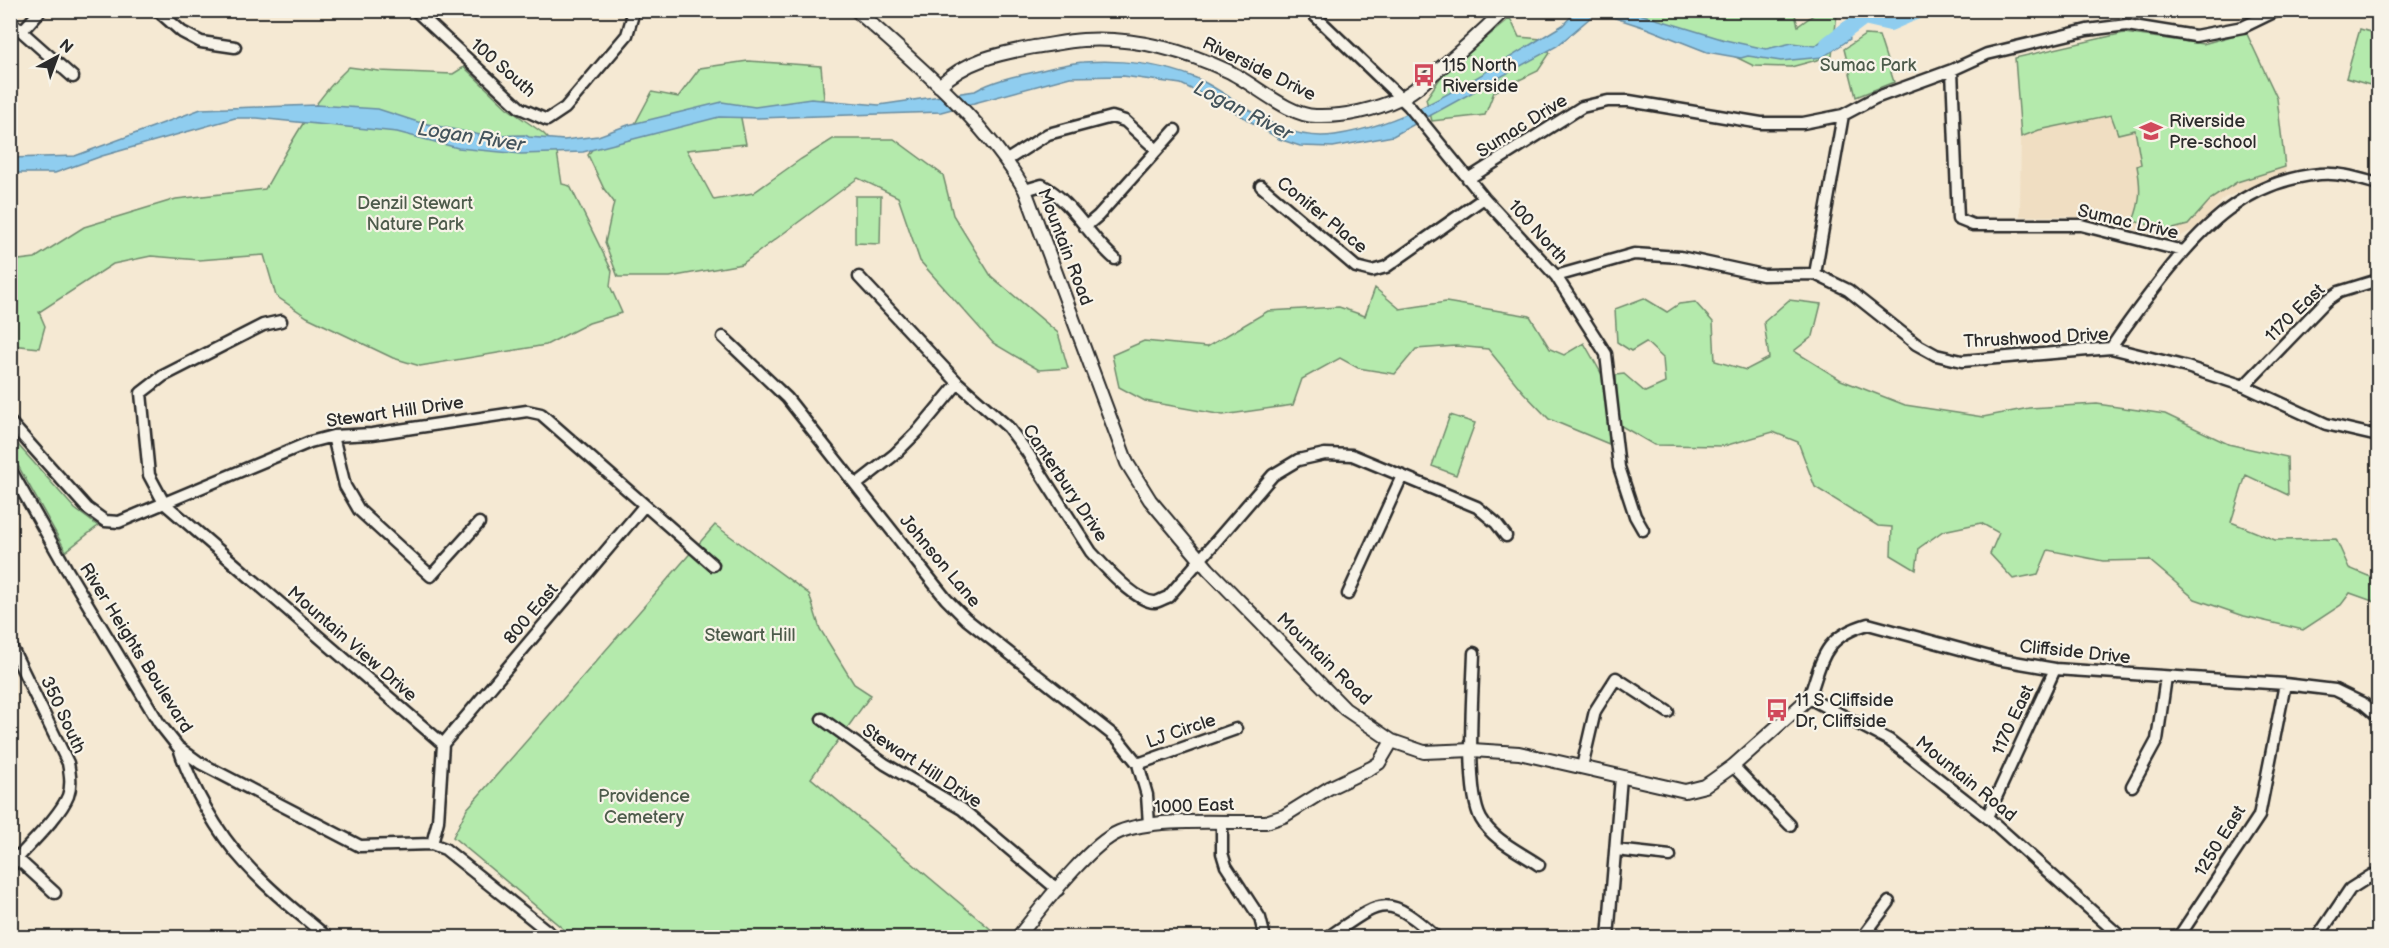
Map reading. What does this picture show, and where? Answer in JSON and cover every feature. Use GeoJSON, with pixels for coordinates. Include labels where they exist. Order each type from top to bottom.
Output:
{"type":"FeatureCollection","features":[{"type":"Feature","properties":{"kind":"street"},"geometry":{"type":"LineString","coordinates":[[22,31],[40,10]]}},
{"type":"Feature","properties":{"kind":"street"},"geometry":{"type":"LineString","coordinates":[[158,10],[182,32],[201,42],[235,47]]}},
{"type":"Feature","properties":{"kind":"street","name":"100 South"},"geometry":{"type":"LineString","coordinates":[[415,10],[520,108],[547,120],[566,108],[627,35],[632,18],[629,10]]}},
{"type":"Feature","properties":{"kind":"street","name":"Mountain Road"},"geometry":{"type":"LineString","coordinates":[[856,10],[976,121],[1007,160],[1025,190],[1127,463],[1150,500],[1201,560],[1345,709],[1392,741],[1424,752],[1472,750],[1519,753],[1685,791],[1705,786],[1733,766],[1809,698],[1889,740],[1987,817],[2122,938]]}},
{"type":"Feature","properties":{"kind":"street","name":"100 North"},"geometry":{"type":"LineString","coordinates":[[1309,10],[1401,98],[1484,198],[1556,276],[1606,354],[1619,467],[1642,530]]}},
{"type":"Feature","properties":{"kind":"street","name":"Sumac Drive"},"geometry":{"type":"LineString","coordinates":[[1468,179],[1582,107],[1608,101],[1629,100],[1761,123],[1803,123],[1843,115],[1875,98],[1952,70],[1987,54],[2087,30],[2127,25],[2195,36],[2243,27],[2278,10]]}},
{"type":"Feature","properties":{"kind":"street","name":"Riverside Drive"},"geometry":{"type":"LineString","coordinates":[[939,86],[955,72],[976,60],[1081,40],[1113,39],[1180,52],[1230,72],[1266,95],[1314,117],[1349,114],[1401,98],[1472,42],[1498,12]]}},
{"type":"Feature","properties":{"kind":"street"},"geometry":{"type":"LineString","coordinates":[[10,21],[73,77]]}},
{"type":"Feature","properties":{"kind":"street","name":"Sumac Drive"},"geometry":{"type":"LineString","coordinates":[[1952,70],[1958,219],[1973,225],[2080,225],[2183,251],[2217,216],[2252,194],[2297,178],[2322,174],[2348,176],[2379,184]]}},
{"type":"Feature","properties":{"kind":"street"},"geometry":{"type":"LineString","coordinates":[[1815,274],[1843,115]]}},
{"type":"Feature","properties":{"kind":"street"},"geometry":{"type":"LineString","coordinates":[[1007,160],[1048,134],[1112,117],[1125,122],[1157,150]]}},
{"type":"Feature","properties":{"kind":"street"},"geometry":{"type":"LineString","coordinates":[[1084,227],[1098,216],[1175,130]]}},
{"type":"Feature","properties":{"kind":"street"},"geometry":{"type":"LineString","coordinates":[[1025,190],[1042,185],[1057,193],[1098,245],[1114,260]]}},
{"type":"Feature","properties":{"kind":"street","name":"Conifer Place"},"geometry":{"type":"LineString","coordinates":[[1261,186],[1356,267],[1372,271],[1386,267],[1484,198]]}},
{"type":"Feature","properties":{"kind":"street"},"geometry":{"type":"LineString","coordinates":[[2111,348],[2183,251]]}},
{"type":"Feature","properties":{"kind":"street","name":"Thrushwood Drive"},"geometry":{"type":"LineString","coordinates":[[1556,276],[1634,254],[1680,257],[1763,275],[1815,274],[1848,290],[1916,344],[1936,355],[1962,361],[2111,348],[2187,367],[2244,386],[2326,424],[2379,436]]}},
{"type":"Feature","properties":{"kind":"street","name":"Canterbury Drive"},"geometry":{"type":"LineString","coordinates":[[859,277],[958,383],[1008,427],[1027,452],[1091,552],[1104,567],[1141,598],[1155,602],[1168,597],[1273,475],[1298,460],[1325,454],[1352,455],[1477,507],[1496,523],[1506,536]]}},
{"type":"Feature","properties":{"kind":"street","name":"1170 East"},"geometry":{"type":"LineString","coordinates":[[2244,386],[2326,302],[2339,292],[2379,280]]}},
{"type":"Feature","properties":{"kind":"street"},"geometry":{"type":"LineString","coordinates":[[164,503],[150,475],[141,393],[163,376],[263,326],[281,321]]}},
{"type":"Feature","properties":{"kind":"street","name":"Johnson Lane"},"geometry":{"type":"LineString","coordinates":[[723,336],[787,398],[946,599],[966,619],[1118,739],[1138,764],[1147,795],[1149,824]]}},
{"type":"Feature","properties":{"kind":"street"},"geometry":{"type":"LineString","coordinates":[[857,484],[894,455],[918,431],[958,383]]}},
{"type":"Feature","properties":{"kind":"street","name":"Stewart Hill Drive"},"geometry":{"type":"LineString","coordinates":[[10,422],[87,508],[105,521],[119,522],[310,442],[333,435],[372,434],[527,411],[541,414],[713,565]]}},
{"type":"Feature","properties":{"kind":"street"},"geometry":{"type":"LineString","coordinates":[[333,435],[345,486],[359,510],[431,576],[479,523]]}},
{"type":"Feature","properties":{"kind":"street","name":"River Heights Boulevard"},"geometry":{"type":"LineString","coordinates":[[10,469],[159,723],[178,747],[200,764],[360,846],[432,844]]}},
{"type":"Feature","properties":{"kind":"street"},"geometry":{"type":"LineString","coordinates":[[1348,594],[1402,476]]}},
{"type":"Feature","properties":{"kind":"street","name":"Mountain View Drive"},"geometry":{"type":"LineString","coordinates":[[164,503],[443,744]]}},
{"type":"Feature","properties":{"kind":"street","name":"800 East"},"geometry":{"type":"LineString","coordinates":[[443,744],[644,506]]}},
{"type":"Feature","properties":{"kind":"street","name":"Cliffside Drive"},"geometry":{"type":"LineString","coordinates":[[1809,698],[1828,646],[1847,630],[1868,624],[1997,659],[2055,669],[2285,684],[2335,690],[2364,704],[2379,716]]}},
{"type":"Feature","properties":{"kind":"street","name":"350 South"},"geometry":{"type":"LineString","coordinates":[[10,644],[68,763],[70,778],[68,795],[61,808],[13,859]]}},
{"type":"Feature","properties":{"kind":"street"},"geometry":{"type":"LineString","coordinates":[[1474,653],[1472,750],[1475,802],[1481,819],[1494,834],[1539,865]]}},
{"type":"Feature","properties":{"kind":"street","name":"1170 East"},"geometry":{"type":"LineString","coordinates":[[1987,817],[2055,669]]}},
{"type":"Feature","properties":{"kind":"street"},"geometry":{"type":"LineString","coordinates":[[2132,786],[2157,740],[2166,676]]}},
{"type":"Feature","properties":{"kind":"street"},"geometry":{"type":"LineString","coordinates":[[1582,767],[1595,711],[1616,678],[1668,711]]}},
{"type":"Feature","properties":{"kind":"street","name":"1250 East"},"geometry":{"type":"LineString","coordinates":[[2178,938],[2259,816],[2285,684]]}},
{"type":"Feature","properties":{"kind":"street","name":"Stewart Hill Drive"},"geometry":{"type":"LineString","coordinates":[[822,719],[885,764],[962,809],[1058,890]]}},
{"type":"Feature","properties":{"kind":"street","name":"LJ Circle"},"geometry":{"type":"LineString","coordinates":[[1138,764],[1236,729]]}},
{"type":"Feature","properties":{"kind":"street","name":"1000 East"},"geometry":{"type":"LineString","coordinates":[[1017,938],[1058,890],[1103,843],[1119,832],[1149,824],[1266,822],[1284,816],[1329,788],[1379,763],[1392,741]]}},
{"type":"Feature","properties":{"kind":"street"},"geometry":{"type":"LineString","coordinates":[[443,744],[438,821],[432,844],[445,849],[556,938]]}},
{"type":"Feature","properties":{"kind":"street"},"geometry":{"type":"LineString","coordinates":[[178,747],[188,776],[212,818],[244,862],[328,938]]}},
{"type":"Feature","properties":{"kind":"street"},"geometry":{"type":"LineString","coordinates":[[1733,766],[1790,825]]}},
{"type":"Feature","properties":{"kind":"street"},"geometry":{"type":"LineString","coordinates":[[1608,938],[1621,777]]}},
{"type":"Feature","properties":{"kind":"street"},"geometry":{"type":"LineString","coordinates":[[1222,823],[1222,854],[1226,866],[1260,918],[1265,938]]}},
{"type":"Feature","properties":{"kind":"street"},"geometry":{"type":"LineString","coordinates":[[1616,850],[1670,856]]}},
{"type":"Feature","properties":{"kind":"street"},"geometry":{"type":"LineString","coordinates":[[13,859],[55,892]]}},
{"type":"Feature","properties":{"kind":"street"},"geometry":{"type":"LineString","coordinates":[[2316,938],[2350,889],[2372,875]]}},
{"type":"Feature","properties":{"kind":"street"},"geometry":{"type":"LineString","coordinates":[[1862,938],[1889,902]]}},
{"type":"Feature","properties":{"kind":"street"},"geometry":{"type":"LineString","coordinates":[[1327,938],[1377,907],[1396,906],[1414,916],[1437,938]]}},
{"type":"Feature","properties":{"kind":"shaded area","name":"Riverside Pre-school"},"geometry":{"type":"Polygon","coordinates":[[[2246,32],[2277,98],[2286,173],[2224,198],[2199,227],[2177,238],[2068,216],[2020,216],[2021,124],[2015,58],[2124,33],[2203,44],[2246,32]]]}},
{"type":"Feature","properties":{"kind":"green space"},"geometry":{"type":"Polygon","coordinates":[[[1620,11],[1794,11],[1798,26],[1816,13],[1837,14],[1832,56],[1791,67],[1754,66],[1691,35],[1620,11]]]}},
{"type":"Feature","properties":{"kind":"green space"},"geometry":{"type":"Polygon","coordinates":[[[1510,18],[1519,37],[1542,39],[1550,53],[1538,71],[1494,92],[1485,115],[1432,121],[1426,99],[1443,74],[1510,18]]]}},
{"type":"Feature","properties":{"kind":"green space"},"geometry":{"type":"Polygon","coordinates":[[[2360,29],[2378,34],[2378,55],[2370,85],[2346,78],[2360,29]]]}},
{"type":"Feature","properties":{"kind":"green space","name":"Riverside Pre-school"},"geometry":{"type":"Polygon","coordinates":[[[2246,32],[2277,98],[2285,167],[2237,182],[2211,199],[2188,225],[2169,230],[2133,221],[2140,194],[2137,166],[2141,164],[2135,130],[2118,134],[2111,115],[2039,130],[2021,137],[2015,58],[2124,33],[2203,44],[2246,32]]]}},
{"type":"Feature","properties":{"kind":"green space","name":"Sumac Park"},"geometry":{"type":"Polygon","coordinates":[[[1865,35],[1879,36],[1894,82],[1856,97],[1844,49],[1865,35]]]}},
{"type":"Feature","properties":{"kind":"green space"},"geometry":{"type":"Polygon","coordinates":[[[748,61],[821,66],[824,99],[740,113],[746,144],[687,150],[714,200],[753,193],[833,139],[894,139],[943,175],[953,215],[991,276],[1058,333],[1068,368],[1039,370],[993,343],[920,261],[898,197],[858,178],[742,264],[670,277],[618,277],[605,243],[614,202],[604,189],[588,155],[598,141],[629,135],[652,92],[678,97],[700,68],[748,61]]]}},
{"type":"Feature","properties":{"kind":"green space","name":"Denzil Stewart Nature Park"},"geometry":{"type":"Polygon","coordinates":[[[349,67],[379,71],[453,74],[464,67],[507,108],[543,133],[556,146],[562,184],[570,186],[612,271],[610,286],[622,313],[589,323],[546,345],[420,366],[393,358],[307,317],[276,296],[264,255],[199,260],[151,256],[113,264],[39,312],[45,326],[39,348],[11,345],[11,261],[35,258],[84,227],[176,199],[265,189],[312,109],[349,67]]]}},
{"type":"Feature","properties":{"kind":"green space"},"geometry":{"type":"Polygon","coordinates":[[[855,196],[881,196],[880,244],[855,243],[855,196]]]}},
{"type":"Feature","properties":{"kind":"green space"},"geometry":{"type":"Polygon","coordinates":[[[1375,288],[1400,309],[1446,302],[1530,316],[1550,349],[1564,355],[1584,343],[1605,380],[1609,444],[1549,419],[1523,392],[1488,349],[1456,346],[1416,349],[1395,374],[1358,368],[1340,358],[1302,379],[1293,405],[1223,415],[1145,401],[1119,387],[1112,355],[1144,341],[1207,347],[1268,311],[1339,307],[1365,316],[1375,288]]]}},
{"type":"Feature","properties":{"kind":"green space"},"geometry":{"type":"Polygon","coordinates":[[[1644,298],[1667,312],[1679,304],[1695,302],[1713,322],[1715,361],[1746,370],[1769,358],[1764,322],[1789,300],[1821,304],[1813,336],[1794,351],[1841,380],[1905,405],[1983,417],[2029,408],[2097,404],[2165,414],[2228,444],[2287,457],[2288,495],[2246,475],[2231,522],[2275,540],[2336,539],[2349,568],[2378,580],[2378,603],[2350,593],[2341,605],[2303,630],[2244,616],[2195,599],[2149,560],[2103,561],[2048,550],[2038,574],[2013,579],[1990,554],[1999,533],[1981,523],[1943,531],[1919,548],[1916,570],[1891,555],[1892,527],[1878,526],[1815,487],[1798,442],[1773,432],[1724,446],[1654,445],[1618,424],[1616,375],[1624,374],[1645,392],[1665,383],[1663,358],[1646,342],[1631,351],[1617,342],[1615,309],[1644,298]]]}},
{"type":"Feature","properties":{"kind":"green space"},"geometry":{"type":"Polygon","coordinates":[[[1450,415],[1475,423],[1456,475],[1432,466],[1450,415]]]}},
{"type":"Feature","properties":{"kind":"green space"},"geometry":{"type":"Polygon","coordinates":[[[10,436],[75,509],[98,526],[66,551],[11,453],[10,436]]]}},
{"type":"Feature","properties":{"kind":"green space","name":"Providence Cemetery"},"geometry":{"type":"Polygon","coordinates":[[[715,525],[809,594],[820,629],[854,684],[871,695],[811,778],[1000,937],[573,937],[453,837],[467,809],[715,525]]]}},
{"type":"Feature","properties":{"kind":"water"},"geometry":{"type":"Polygon","coordinates":[[[1576,11],[1630,11],[1725,40],[1766,49],[1792,43],[1815,46],[1844,23],[1850,39],[1823,57],[1781,61],[1748,56],[1741,58],[1707,52],[1597,12],[1557,46],[1393,136],[1333,147],[1300,146],[1279,139],[1222,104],[1181,84],[1123,76],[1070,77],[941,112],[758,118],[719,117],[583,152],[521,154],[458,148],[397,132],[257,118],[235,118],[102,156],[55,173],[11,173],[11,158],[75,156],[201,109],[316,105],[378,109],[418,122],[485,136],[525,135],[564,140],[598,136],[628,125],[722,102],[755,107],[811,99],[879,105],[975,91],[1016,76],[1070,64],[1098,61],[1141,64],[1183,73],[1213,87],[1278,126],[1296,133],[1314,136],[1335,135],[1365,129],[1395,119],[1454,91],[1563,25],[1576,11]]]}},
{"type":"Feature","properties":{"kind":"waterway"},"geometry":{"type":"LineString","coordinates":[[1857,10],[1864,17]]}},
{"type":"Feature","properties":{"kind":"waterway","name":"Logan River"},"geometry":{"type":"LineString","coordinates":[[1828,44],[1864,17],[1890,23],[1920,10]]}},
{"type":"Feature","properties":{"kind":"place","name":"115 North Riverside"},"geometry":{"type":"Point","coordinates":[1424,75]}},
{"type":"Feature","properties":{"kind":"place","name":"Riverside Pre-school"},"geometry":{"type":"Point","coordinates":[2151,131]}},
{"type":"Feature","properties":{"kind":"place","name":"11 S Cliffside Dr, Cliffside"},"geometry":{"type":"Point","coordinates":[1777,710]}},
{"type":"Feature","properties":{"kind":"park label","name":"Stewart Hill"},"geometry":{"type":"Point","coordinates":[750,635]}}]}
